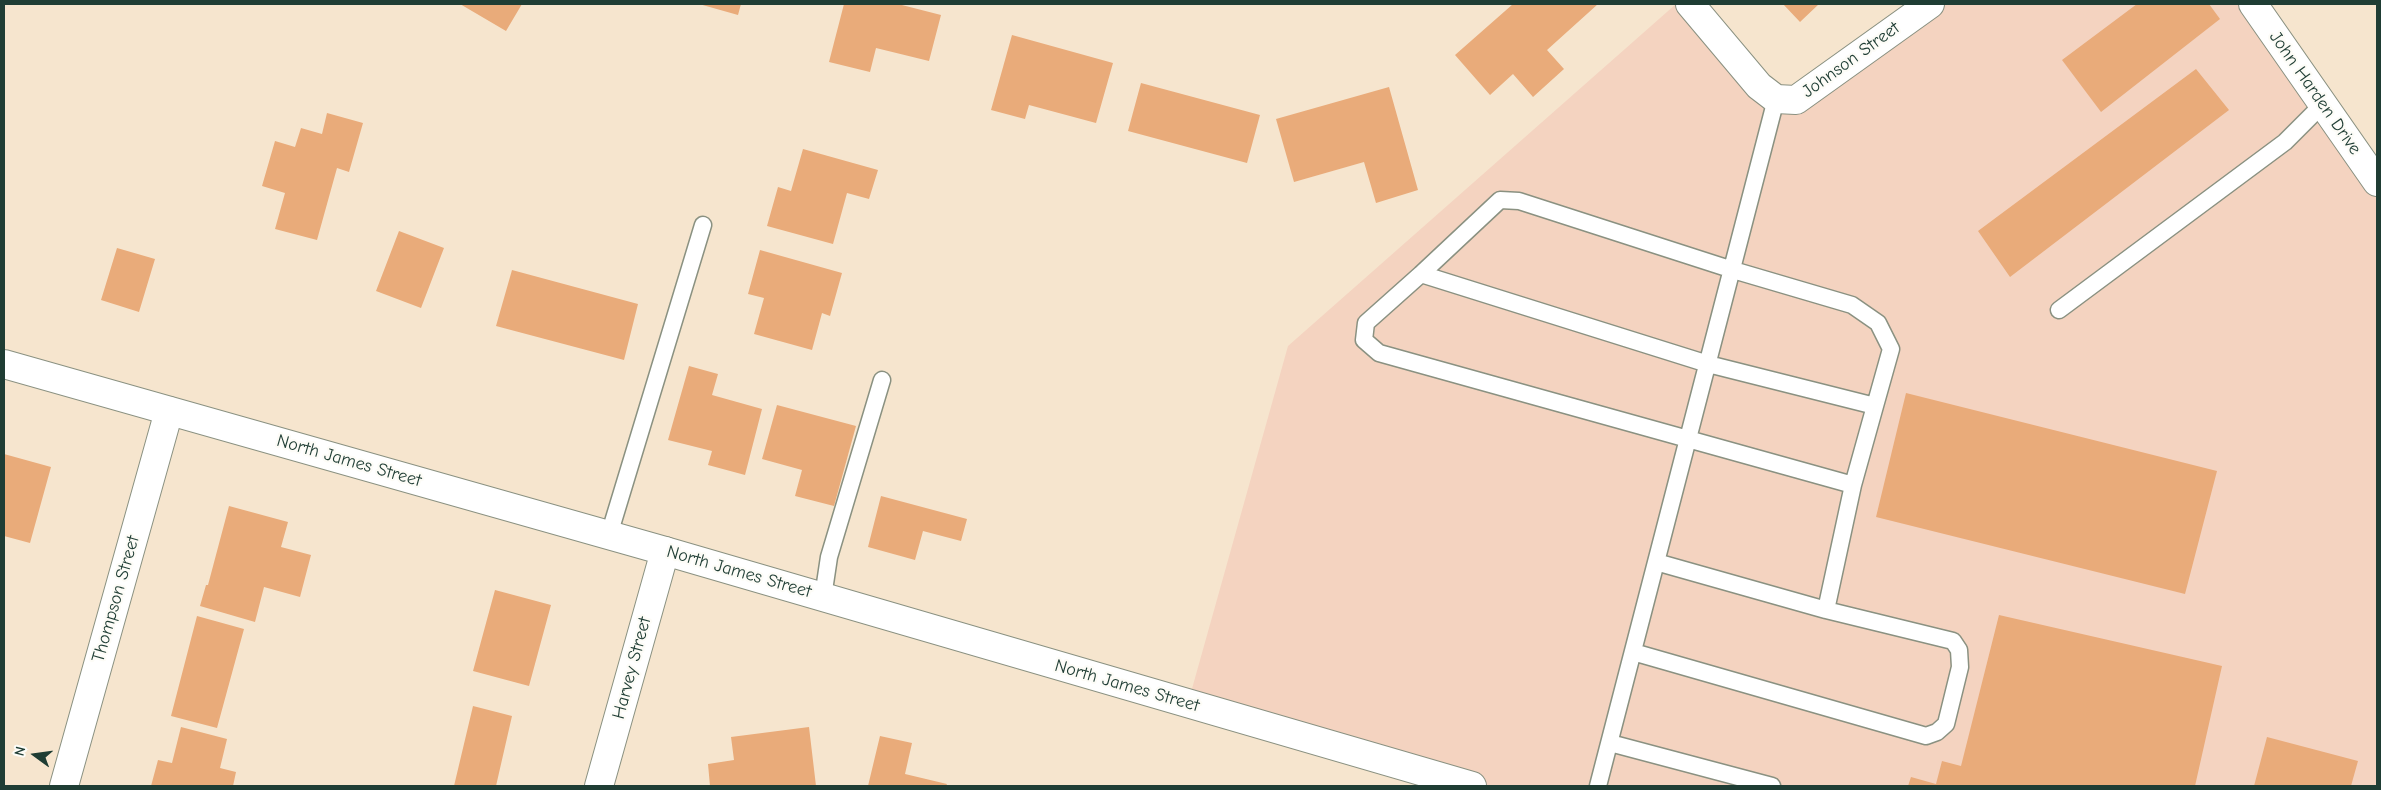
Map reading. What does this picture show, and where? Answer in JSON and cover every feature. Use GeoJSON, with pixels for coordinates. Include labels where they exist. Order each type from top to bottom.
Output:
{"type":"FeatureCollection","features":[{"type":"Feature","properties":{"kind":"street","name":"Johnson Street"},"geometry":{"type":"LineString","coordinates":[[1690,4],[1759,86],[1776,99],[1796,100],[1930,4]]}},
{"type":"Feature","properties":{"kind":"street","name":"John Harden Drive"},"geometry":{"type":"LineString","coordinates":[[2253,4],[2377,182]]}},
{"type":"Feature","properties":{"kind":"street","name":"North James Street"},"geometry":{"type":"LineString","coordinates":[[4,364],[168,412],[665,551],[1472,786]]}},
{"type":"Feature","properties":{"kind":"street","name":"Thompson Street"},"geometry":{"type":"LineString","coordinates":[[64,786],[168,412]]}},
{"type":"Feature","properties":{"kind":"street","name":"Harvey Street"},"geometry":{"type":"LineString","coordinates":[[599,786],[665,551]]}},
{"type":"Feature","properties":{"kind":"lane"},"geometry":{"type":"LineString","coordinates":[[1598,786],[1776,99]]}},
{"type":"Feature","properties":{"kind":"lane"},"geometry":{"type":"LineString","coordinates":[[2059,310],[2285,142],[2323,104]]}},
{"type":"Feature","properties":{"kind":"lane"},"geometry":{"type":"LineString","coordinates":[[1826,610],[1853,485],[1891,349],[1878,324],[1852,304],[1733,270],[1519,201],[1500,200],[1366,323],[1364,340],[1379,353],[1688,441],[1853,485]]}},
{"type":"Feature","properties":{"kind":"lane"},"geometry":{"type":"LineString","coordinates":[[609,535],[703,225]]}},
{"type":"Feature","properties":{"kind":"lane"},"geometry":{"type":"LineString","coordinates":[[1421,274],[1708,364],[1875,406]]}},
{"type":"Feature","properties":{"kind":"lane"},"geometry":{"type":"LineString","coordinates":[[823,597],[829,557],[882,380]]}},
{"type":"Feature","properties":{"kind":"lane"},"geometry":{"type":"LineString","coordinates":[[1634,652],[1926,736],[1937,732],[1946,724],[1960,667],[1959,650],[1953,641],[1826,610],[1656,562]]}},
{"type":"Feature","properties":{"kind":"lane"},"geometry":{"type":"LineString","coordinates":[[1610,743],[1772,786]]}},
{"type":"Feature","properties":{"kind":"shaded area"},"geometry":{"type":"Polygon","coordinates":[[[1676,4],[1690,4],[1776,99],[1930,4],[2253,4],[2377,182],[2377,786],[1472,786],[1188,703],[1288,346],[1676,4]]]}},
{"type":"Feature","properties":{"kind":"building"},"geometry":{"type":"Polygon","coordinates":[[[460,4],[522,4],[506,31],[460,4]]]}},
{"type":"Feature","properties":{"kind":"building"},"geometry":{"type":"Polygon","coordinates":[[[699,4],[741,4],[738,15],[699,4]]]}},
{"type":"Feature","properties":{"kind":"building"},"geometry":{"type":"Polygon","coordinates":[[[844,4],[898,4],[941,15],[929,61],[876,48],[870,72],[829,62],[844,4]]]}},
{"type":"Feature","properties":{"kind":"building"},"geometry":{"type":"Polygon","coordinates":[[[1513,4],[1598,4],[1547,50],[1564,69],[1533,97],[1513,74],[1490,95],[1455,55],[1513,4]]]}},
{"type":"Feature","properties":{"kind":"building"},"geometry":{"type":"Polygon","coordinates":[[[1783,4],[1819,4],[1800,22],[1783,4]]]}},
{"type":"Feature","properties":{"kind":"building"},"geometry":{"type":"Polygon","coordinates":[[[2137,4],[2209,4],[2220,19],[2101,112],[2062,60],[2137,4]]]}},
{"type":"Feature","properties":{"kind":"building"},"geometry":{"type":"Polygon","coordinates":[[[1012,35],[1113,63],[1096,123],[1029,105],[1025,119],[991,110],[1012,35]]]}},
{"type":"Feature","properties":{"kind":"building"},"geometry":{"type":"Polygon","coordinates":[[[2196,69],[2229,110],[2010,277],[1978,231],[2196,69]]]}},
{"type":"Feature","properties":{"kind":"building"},"geometry":{"type":"Polygon","coordinates":[[[1141,83],[1260,115],[1247,163],[1128,131],[1141,83]]]}},
{"type":"Feature","properties":{"kind":"building"},"geometry":{"type":"Polygon","coordinates":[[[1389,87],[1418,190],[1376,203],[1364,162],[1294,182],[1276,119],[1389,87]]]}},
{"type":"Feature","properties":{"kind":"building"},"geometry":{"type":"Polygon","coordinates":[[[327,113],[363,123],[349,172],[337,168],[317,240],[275,229],[285,193],[262,186],[275,141],[295,147],[301,128],[322,134],[327,113]]]}},
{"type":"Feature","properties":{"kind":"building"},"geometry":{"type":"Polygon","coordinates":[[[803,149],[878,170],[869,199],[847,193],[833,244],[767,226],[778,187],[791,191],[803,149]]]}},
{"type":"Feature","properties":{"kind":"building"},"geometry":{"type":"Polygon","coordinates":[[[399,231],[444,248],[421,308],[376,291],[399,231]]]}},
{"type":"Feature","properties":{"kind":"building"},"geometry":{"type":"Polygon","coordinates":[[[117,248],[155,259],[139,312],[101,300],[117,248]]]}},
{"type":"Feature","properties":{"kind":"building"},"geometry":{"type":"Polygon","coordinates":[[[760,250],[842,273],[830,316],[822,313],[812,350],[754,334],[764,298],[748,294],[760,250]]]}},
{"type":"Feature","properties":{"kind":"building"},"geometry":{"type":"Polygon","coordinates":[[[512,270],[638,304],[624,360],[496,326],[512,270]]]}},
{"type":"Feature","properties":{"kind":"building"},"geometry":{"type":"Polygon","coordinates":[[[689,366],[718,374],[712,395],[762,409],[745,475],[708,465],[712,451],[668,440],[689,366]]]}},
{"type":"Feature","properties":{"kind":"building"},"geometry":{"type":"Polygon","coordinates":[[[1906,393],[2217,471],[2185,594],[1876,517],[1906,393]]]}},
{"type":"Feature","properties":{"kind":"building"},"geometry":{"type":"Polygon","coordinates":[[[777,405],[856,426],[834,506],[795,496],[802,470],[762,459],[777,405]]]}},
{"type":"Feature","properties":{"kind":"building"},"geometry":{"type":"Polygon","coordinates":[[[4,454],[51,467],[30,543],[4,536],[4,454]]]}},
{"type":"Feature","properties":{"kind":"building"},"geometry":{"type":"Polygon","coordinates":[[[881,496],[967,519],[961,541],[923,531],[915,560],[868,547],[881,496]]]}},
{"type":"Feature","properties":{"kind":"building"},"geometry":{"type":"Polygon","coordinates":[[[229,506],[288,522],[281,547],[311,555],[300,597],[264,587],[255,622],[200,606],[206,585],[208,585],[229,506]]]}},
{"type":"Feature","properties":{"kind":"building"},"geometry":{"type":"Polygon","coordinates":[[[495,590],[551,605],[529,686],[473,671],[495,590]]]}},
{"type":"Feature","properties":{"kind":"building"},"geometry":{"type":"Polygon","coordinates":[[[1999,615],[2222,666],[2195,786],[1908,786],[1911,777],[1936,784],[1942,761],[1961,766],[1999,615]]]}},
{"type":"Feature","properties":{"kind":"building"},"geometry":{"type":"Polygon","coordinates":[[[197,616],[244,629],[217,728],[171,716],[197,616]]]}},
{"type":"Feature","properties":{"kind":"building"},"geometry":{"type":"Polygon","coordinates":[[[473,706],[512,716],[496,786],[454,786],[473,706]]]}},
{"type":"Feature","properties":{"kind":"building"},"geometry":{"type":"Polygon","coordinates":[[[181,727],[227,739],[220,768],[236,772],[233,786],[151,786],[158,760],[172,763],[181,727]]]}},
{"type":"Feature","properties":{"kind":"building"},"geometry":{"type":"Polygon","coordinates":[[[809,727],[816,786],[710,786],[708,764],[734,760],[731,737],[809,727]]]}},
{"type":"Feature","properties":{"kind":"building"},"geometry":{"type":"Polygon","coordinates":[[[880,736],[912,743],[905,774],[947,784],[946,786],[868,786],[880,736]]]}},
{"type":"Feature","properties":{"kind":"building"},"geometry":{"type":"Polygon","coordinates":[[[2267,737],[2358,761],[2351,786],[2254,786],[2267,737]]]}}]}
